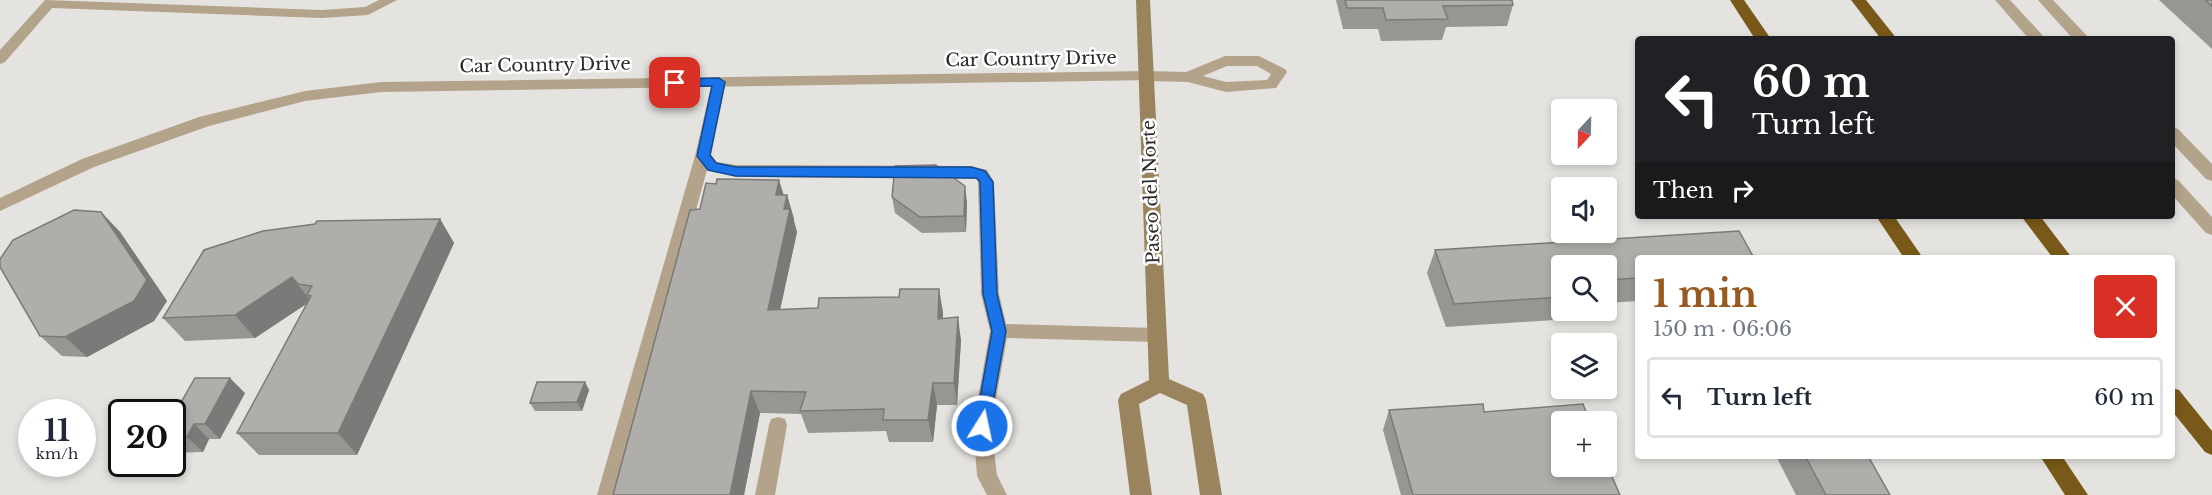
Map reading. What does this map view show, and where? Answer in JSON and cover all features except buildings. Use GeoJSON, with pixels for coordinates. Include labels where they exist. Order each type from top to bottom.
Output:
{"type":"FeatureCollection","features":[{"type":"Feature","properties":{"kind":"highway"},"geometry":{"type":"LineString","coordinates":[[1737,0],[1761,36]]}},
{"type":"Feature","properties":{"kind":"highway"},"geometry":{"type":"LineString","coordinates":[[1858,0],[1887,36]]}},
{"type":"Feature","properties":{"kind":"highway"},"geometry":{"type":"LineString","coordinates":[[1887,219],[1912,255]]}},
{"type":"Feature","properties":{"kind":"highway"},"geometry":{"type":"LineString","coordinates":[[2032,219],[2061,255]]}},
{"type":"Feature","properties":{"kind":"highway"},"geometry":{"type":"LineString","coordinates":[[2175,400],[2212,446]]}},
{"type":"Feature","properties":{"kind":"highway"},"geometry":{"type":"LineString","coordinates":[[2052,459],[2077,495]]}},
{"type":"Feature","properties":{"kind":"main road","name":"Paseo del Norte"},"geometry":{"type":"LineString","coordinates":[[1143,0],[1159,384]]}},
{"type":"Feature","properties":{"kind":"main road"},"geometry":{"type":"LineString","coordinates":[[1141,495],[1128,400],[1159,384],[1196,400],[1211,495]]}},
{"type":"Feature","properties":{"kind":"street"},"geometry":{"type":"LineString","coordinates":[[2002,0],[2035,36]]}},
{"type":"Feature","properties":{"kind":"street"},"geometry":{"type":"LineString","coordinates":[[2045,0],[2079,36]]}},
{"type":"Feature","properties":{"kind":"street","name":"Car Country Drive"},"geometry":{"type":"LineString","coordinates":[[0,205],[88,163],[206,121],[305,96],[381,87],[1147,76]]}},
{"type":"Feature","properties":{"kind":"street"},"geometry":{"type":"LineString","coordinates":[[2175,136],[2212,175]]}},
{"type":"Feature","properties":{"kind":"street"},"geometry":{"type":"LineString","coordinates":[[2175,187],[2212,228]]}},
{"type":"Feature","properties":{"kind":"lane"},"geometry":{"type":"LineString","coordinates":[[0,59],[50,2],[322,14],[368,11],[390,0]]}},
{"type":"Feature","properties":{"kind":"lane"},"geometry":{"type":"LineString","coordinates":[[1147,76],[1188,77],[1226,87],[1271,85],[1280,72],[1259,61],[1226,60],[1188,77]]}},
{"type":"Feature","properties":{"kind":"lane"},"geometry":{"type":"LineString","coordinates":[[607,495],[703,156],[719,82]]}},
{"type":"Feature","properties":{"kind":"lane"},"geometry":{"type":"LineString","coordinates":[[703,156],[712,166],[736,171],[971,172],[981,174],[986,182],[990,294],[999,331],[982,426],[987,476],[997,495]]}},
{"type":"Feature","properties":{"kind":"lane"},"geometry":{"type":"LineString","coordinates":[[999,331],[1032,330],[1158,335]]}},
{"type":"Feature","properties":{"kind":"lane"},"geometry":{"type":"LineString","coordinates":[[765,495],[778,425]]}},
{"type":"Feature","properties":{"kind":"route"},"geometry":{"type":"LineString","coordinates":[[675,83],[719,82],[703,156],[712,166],[736,171],[971,172],[981,174],[986,182],[990,294],[999,331],[982,426]]}}]}
